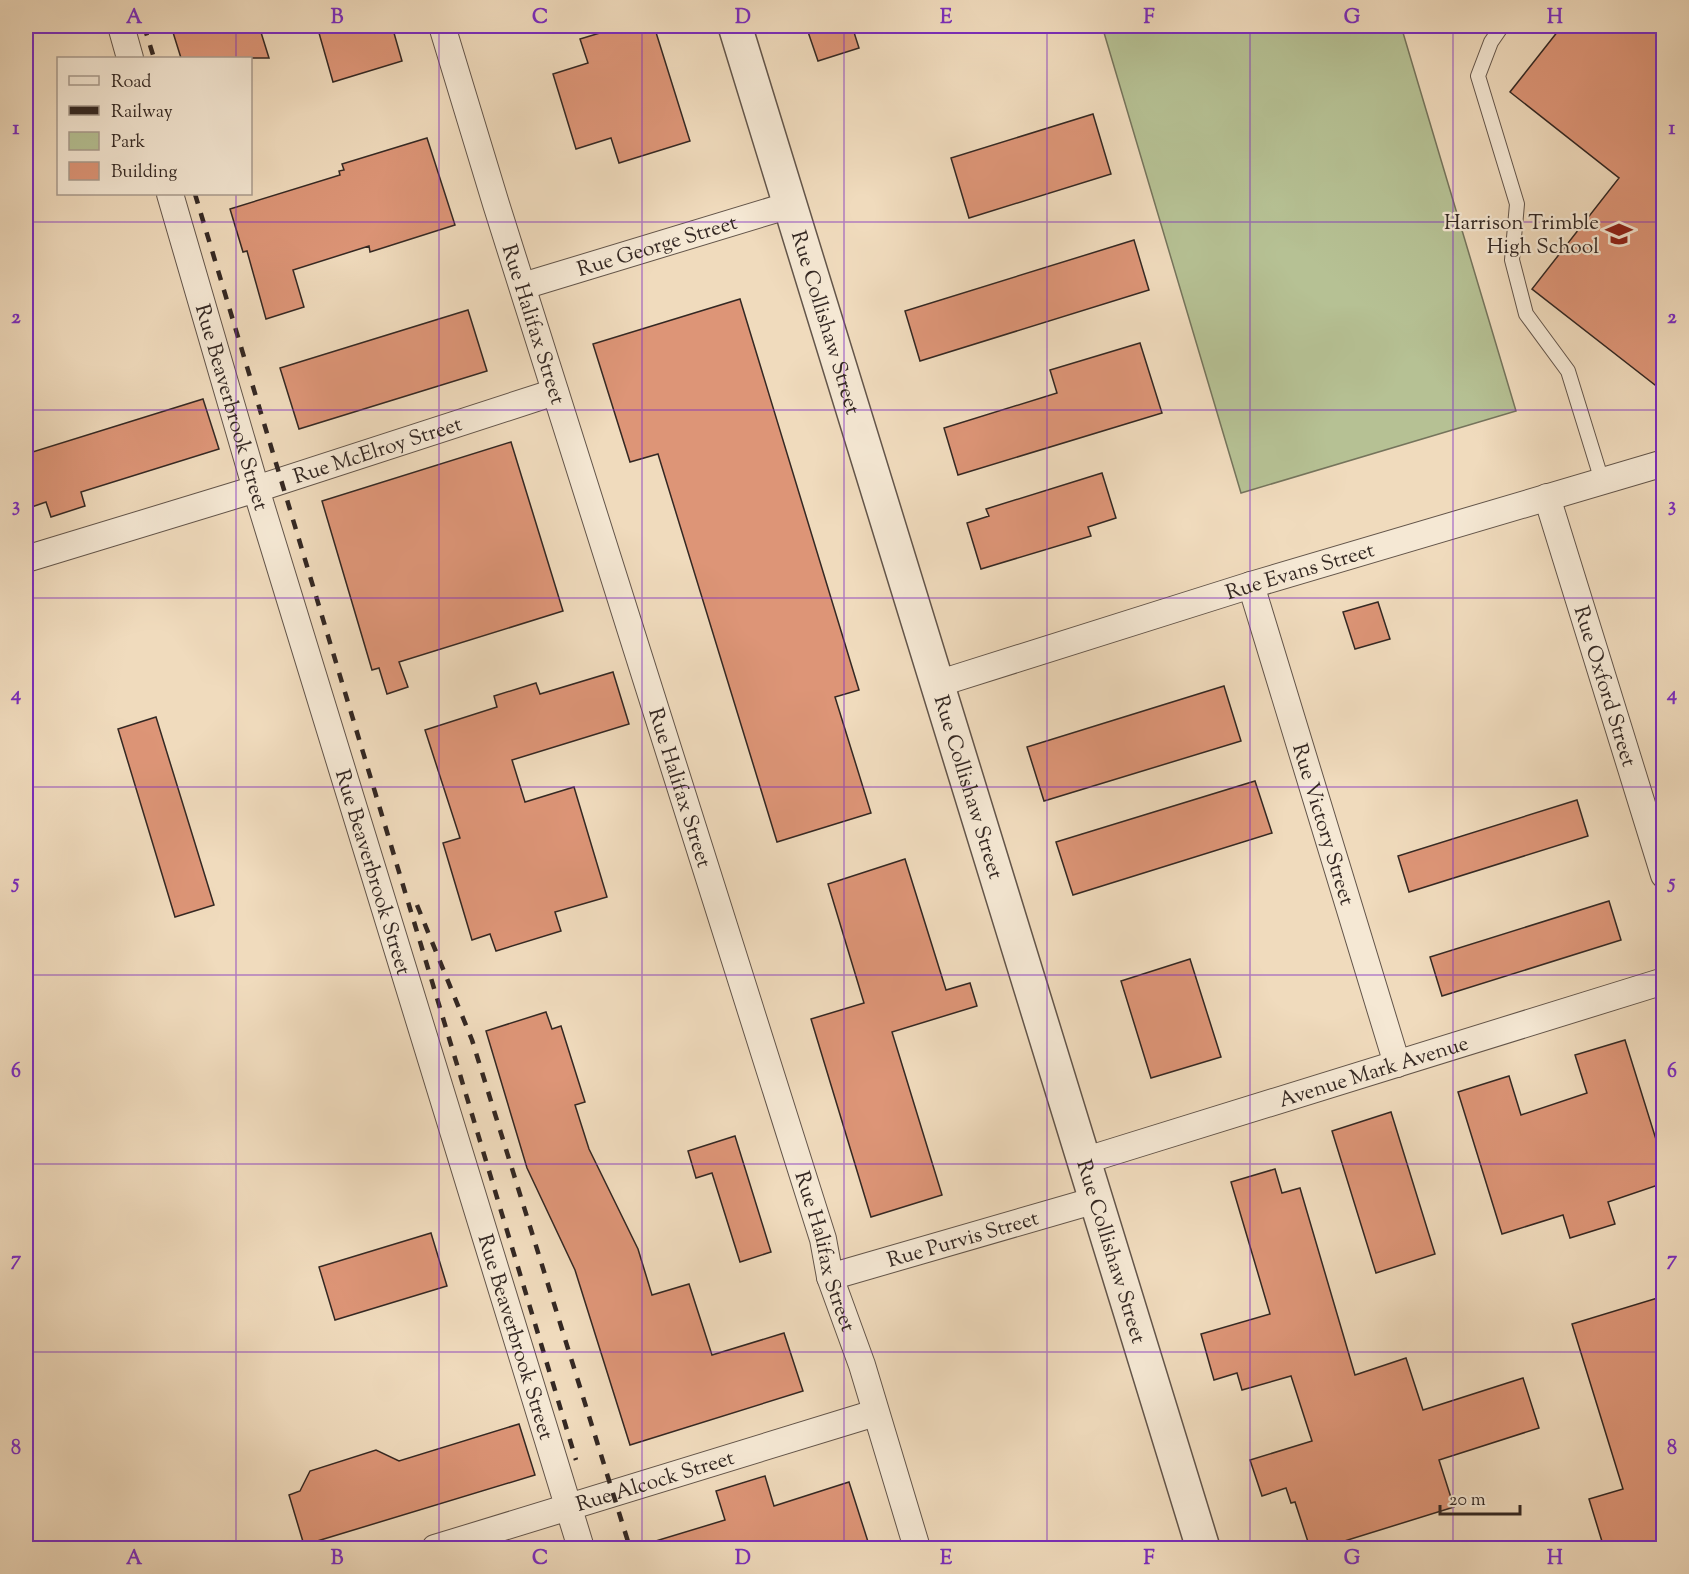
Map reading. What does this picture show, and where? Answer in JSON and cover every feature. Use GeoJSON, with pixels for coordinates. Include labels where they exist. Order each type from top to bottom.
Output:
{"type":"FeatureCollection","features":[{"type":"Feature","properties":{"kind":"street"},"geometry":{"type":"LineString","coordinates":[[121,26],[130,57]]}},
{"type":"Feature","properties":{"kind":"street","name":"Rue Halifax Street"},"geometry":{"type":"LineString","coordinates":[[442,26],[492,194],[823,1239],[830,1276],[862,1365],[874,1413],[917,1548]]}},
{"type":"Feature","properties":{"kind":"street","name":"Rue Collishaw Street"},"geometry":{"type":"LineString","coordinates":[[735,26],[1203,1548]]}},
{"type":"Feature","properties":{"kind":"street","name":"Rue Beaverbrook Street"},"geometry":{"type":"LineString","coordinates":[[170,195],[256,489],[581,1548]]}},
{"type":"Feature","properties":{"kind":"street","name":"Rue George Street"},"geometry":{"type":"LineString","coordinates":[[523,286],[790,205]]}},
{"type":"Feature","properties":{"kind":"street","name":"Rue McElroy Street"},"geometry":{"type":"LineString","coordinates":[[26,559],[256,489],[555,392]]}},
{"type":"Feature","properties":{"kind":"street","name":"Rue Evans Street"},"geometry":{"type":"LineString","coordinates":[[937,684],[1251,585],[1664,463]]}},
{"type":"Feature","properties":{"kind":"street","name":"Rue Oxford Street"},"geometry":{"type":"LineString","coordinates":[[1547,497],[1664,875]]}},
{"type":"Feature","properties":{"kind":"street","name":"Rue Victory Street"},"geometry":{"type":"LineString","coordinates":[[1251,585],[1397,1064]]}},
{"type":"Feature","properties":{"kind":"street","name":"Avenue Mark Avenue"},"geometry":{"type":"LineString","coordinates":[[1083,1161],[1664,981]]}},
{"type":"Feature","properties":{"kind":"street","name":"Rue Purvis Street"},"geometry":{"type":"LineString","coordinates":[[830,1276],[1096,1200]]}},
{"type":"Feature","properties":{"kind":"street","name":"Rue Alcock Street"},"geometry":{"type":"LineString","coordinates":[[435,1548],[874,1413]]}},
{"type":"Feature","properties":{"kind":"lane"},"geometry":{"type":"LineString","coordinates":[[1502,26],[1491,42],[1478,76],[1517,204],[1512,260],[1526,315],[1568,371],[1602,481]]}},
{"type":"Feature","properties":{"kind":"green space"},"geometry":{"type":"Polygon","coordinates":[[[1102,26],[1401,26],[1516,411],[1241,493],[1102,26]]]}},
{"type":"Feature","properties":{"kind":"building"},"geometry":{"type":"Polygon","coordinates":[[[171,26],[259,26],[269,58],[252,57],[181,57],[171,26]]]}},
{"type":"Feature","properties":{"kind":"building"},"geometry":{"type":"Polygon","coordinates":[[[317,26],[392,26],[402,61],[333,82],[317,26]]]}},
{"type":"Feature","properties":{"kind":"building"},"geometry":{"type":"Polygon","coordinates":[[[623,26],[654,26],[690,141],[619,163],[611,138],[576,149],[553,74],[588,63],[580,39],[623,26]]]}},
{"type":"Feature","properties":{"kind":"building"},"geometry":{"type":"Polygon","coordinates":[[[806,26],[852,26],[859,48],[818,61],[806,26]]]}},
{"type":"Feature","properties":{"kind":"building","name":"Harrison Trimble High School"},"geometry":{"type":"Polygon","coordinates":[[[1562,26],[1664,26],[1664,392],[1532,289],[1619,178],[1510,92],[1562,26]]]}},
{"type":"Feature","properties":{"kind":"building"},"geometry":{"type":"Polygon","coordinates":[[[1093,114],[1111,174],[969,218],[951,158],[1093,114]]]}},
{"type":"Feature","properties":{"kind":"building"},"geometry":{"type":"Polygon","coordinates":[[[427,138],[455,225],[370,252],[369,246],[293,270],[304,307],[266,319],[247,251],[243,252],[230,209],[340,175],[339,171],[344,170],[342,164],[427,138]]]}},
{"type":"Feature","properties":{"kind":"building"},"geometry":{"type":"Polygon","coordinates":[[[1134,240],[1149,290],[920,361],[905,311],[1134,240]]]}},
{"type":"Feature","properties":{"kind":"building"},"geometry":{"type":"Polygon","coordinates":[[[740,299],[859,690],[835,697],[871,813],[777,842],[658,454],[630,462],[593,344],[740,299]]]}},
{"type":"Feature","properties":{"kind":"building"},"geometry":{"type":"Polygon","coordinates":[[[468,310],[487,371],[299,429],[280,368],[468,310]]]}},
{"type":"Feature","properties":{"kind":"building"},"geometry":{"type":"Polygon","coordinates":[[[1140,343],[1162,413],[958,475],[944,428],[1057,393],[1050,370],[1140,343]]]}},
{"type":"Feature","properties":{"kind":"building"},"geometry":{"type":"Polygon","coordinates":[[[203,399],[219,449],[81,492],[85,506],[51,517],[46,502],[26,509],[26,454],[203,399]]]}},
{"type":"Feature","properties":{"kind":"building"},"geometry":{"type":"Polygon","coordinates":[[[511,442],[563,611],[399,662],[408,687],[387,694],[379,668],[372,670],[322,501],[511,442]]]}},
{"type":"Feature","properties":{"kind":"building"},"geometry":{"type":"Polygon","coordinates":[[[1102,473],[1116,518],[1088,527],[1091,536],[981,569],[967,523],[989,516],[986,509],[1102,473]]]}},
{"type":"Feature","properties":{"kind":"building"},"geometry":{"type":"Polygon","coordinates":[[[1378,602],[1390,639],[1355,649],[1343,612],[1378,602]]]}},
{"type":"Feature","properties":{"kind":"building"},"geometry":{"type":"Polygon","coordinates":[[[613,672],[629,724],[512,760],[525,802],[574,787],[607,897],[555,912],[561,931],[496,951],[490,934],[472,940],[443,843],[460,838],[425,730],[497,707],[494,696],[536,683],[540,694],[613,672]]]}},
{"type":"Feature","properties":{"kind":"building"},"geometry":{"type":"Polygon","coordinates":[[[1224,686],[1241,741],[1044,801],[1027,747],[1224,686]]]}},
{"type":"Feature","properties":{"kind":"building"},"geometry":{"type":"Polygon","coordinates":[[[156,717],[214,905],[175,917],[118,729],[156,717]]]}},
{"type":"Feature","properties":{"kind":"building"},"geometry":{"type":"Polygon","coordinates":[[[1255,781],[1272,833],[1073,895],[1056,842],[1255,781]]]}},
{"type":"Feature","properties":{"kind":"building"},"geometry":{"type":"Polygon","coordinates":[[[1577,800],[1588,836],[1409,892],[1398,856],[1577,800]]]}},
{"type":"Feature","properties":{"kind":"building"},"geometry":{"type":"Polygon","coordinates":[[[905,859],[946,990],[970,983],[977,1006],[892,1032],[942,1195],[871,1217],[811,1019],[864,1003],[828,884],[905,859]]]}},
{"type":"Feature","properties":{"kind":"building"},"geometry":{"type":"Polygon","coordinates":[[[1609,901],[1621,940],[1442,996],[1430,957],[1609,901]]]}},
{"type":"Feature","properties":{"kind":"building"},"geometry":{"type":"Polygon","coordinates":[[[1190,959],[1221,1057],[1151,1078],[1121,981],[1190,959]]]}},
{"type":"Feature","properties":{"kind":"building"},"geometry":{"type":"Polygon","coordinates":[[[546,1012],[552,1029],[561,1026],[585,1102],[575,1105],[589,1149],[638,1249],[652,1295],[689,1284],[712,1355],[784,1333],[803,1391],[630,1445],[575,1270],[527,1168],[486,1031],[546,1012]]]}},
{"type":"Feature","properties":{"kind":"building"},"geometry":{"type":"Polygon","coordinates":[[[1625,1040],[1664,1165],[1664,1183],[1608,1202],[1615,1224],[1570,1238],[1563,1215],[1502,1234],[1458,1092],[1509,1076],[1521,1115],[1587,1093],[1575,1055],[1625,1040]]]}},
{"type":"Feature","properties":{"kind":"building"},"geometry":{"type":"Polygon","coordinates":[[[1391,1112],[1435,1254],[1376,1273],[1332,1131],[1391,1112]]]}},
{"type":"Feature","properties":{"kind":"building"},"geometry":{"type":"Polygon","coordinates":[[[735,1136],[771,1252],[740,1262],[712,1173],[696,1178],[688,1151],[735,1136]]]}},
{"type":"Feature","properties":{"kind":"building"},"geometry":{"type":"Polygon","coordinates":[[[1275,1169],[1282,1193],[1300,1188],[1355,1375],[1406,1358],[1423,1410],[1523,1378],[1539,1428],[1439,1460],[1454,1507],[1322,1548],[1310,1548],[1295,1502],[1291,1503],[1286,1488],[1262,1496],[1250,1460],[1312,1441],[1291,1376],[1242,1390],[1237,1373],[1214,1380],[1201,1334],[1270,1314],[1231,1182],[1275,1169]]]}},
{"type":"Feature","properties":{"kind":"building"},"geometry":{"type":"Polygon","coordinates":[[[431,1233],[447,1286],[335,1320],[319,1267],[431,1233]]]}},
{"type":"Feature","properties":{"kind":"building"},"geometry":{"type":"Polygon","coordinates":[[[1664,1296],[1664,1548],[1604,1548],[1589,1499],[1623,1489],[1572,1324],[1664,1296]]]}},
{"type":"Feature","properties":{"kind":"building"},"geometry":{"type":"Polygon","coordinates":[[[519,1424],[535,1475],[304,1545],[289,1495],[300,1491],[310,1471],[376,1450],[399,1461],[519,1424]]]}},
{"type":"Feature","properties":{"kind":"building"},"geometry":{"type":"Polygon","coordinates":[[[765,1476],[774,1506],[849,1482],[870,1548],[650,1548],[649,1543],[725,1520],[716,1491],[765,1476]]]}},
{"type":"Feature","properties":{"kind":"railway"},"geometry":{"type":"LineString","coordinates":[[144,26],[154,57]]}},
{"type":"Feature","properties":{"kind":"railway"},"geometry":{"type":"LineString","coordinates":[[195,195],[576,1460]]}},
{"type":"Feature","properties":{"kind":"railway"},"geometry":{"type":"LineString","coordinates":[[417,905],[472,1040],[630,1548]]}},
{"type":"Feature","properties":{"kind":"place","name":"Harrison Trimble High School"},"geometry":{"type":"Point","coordinates":[1619,234]}}]}
